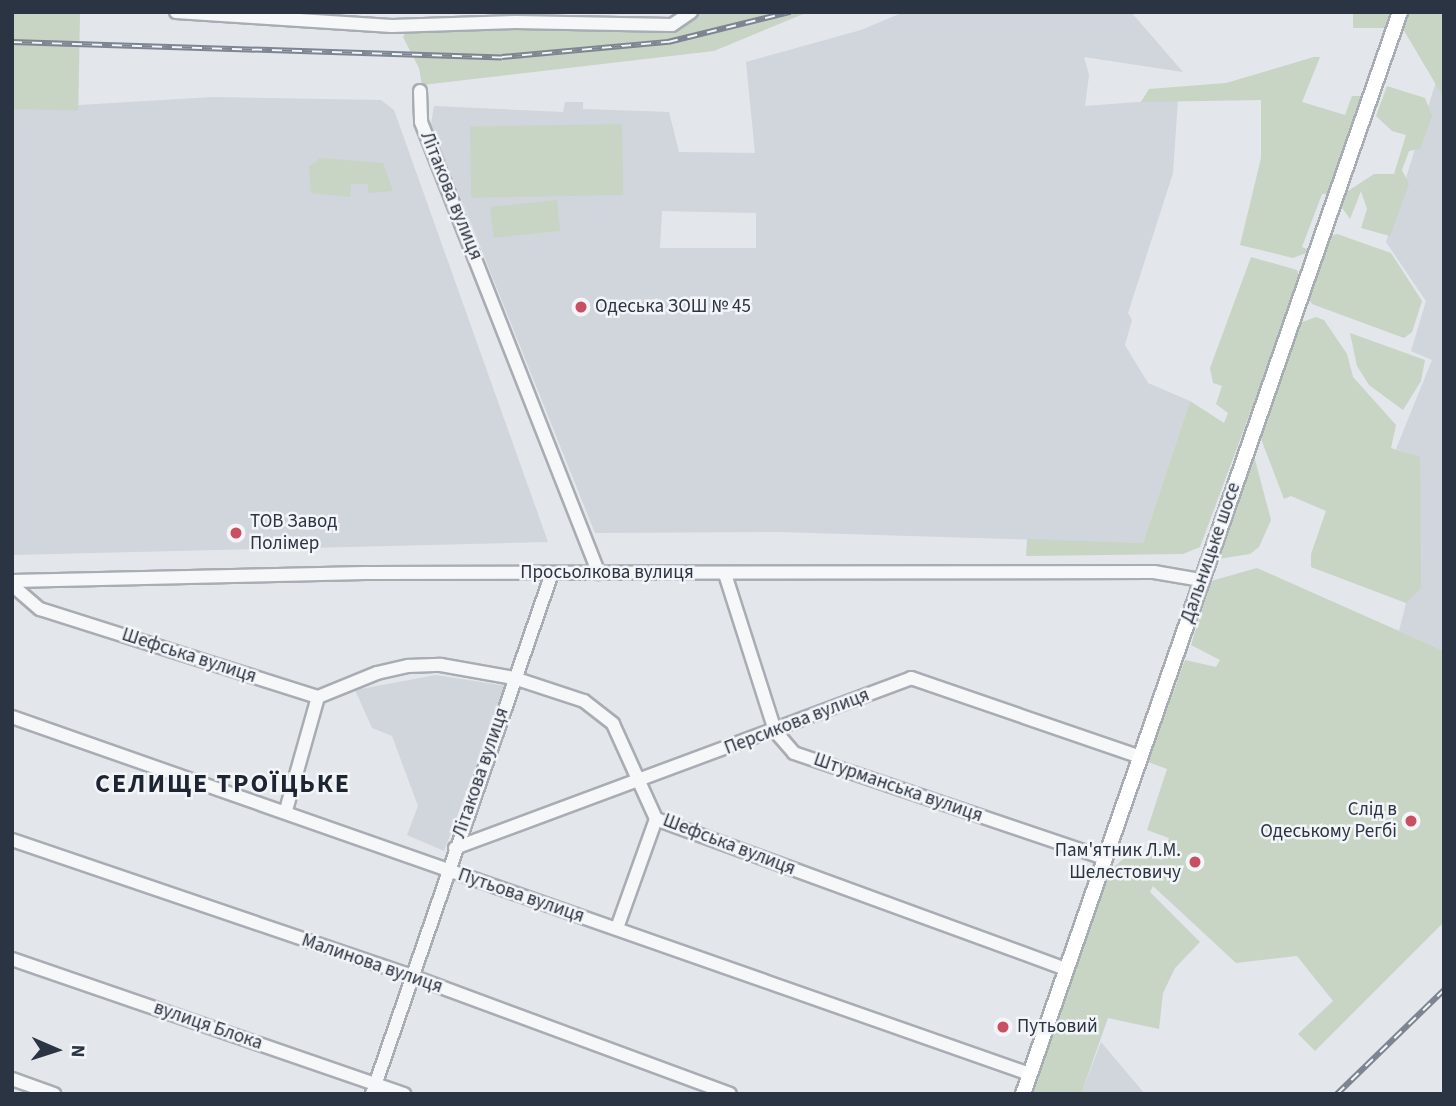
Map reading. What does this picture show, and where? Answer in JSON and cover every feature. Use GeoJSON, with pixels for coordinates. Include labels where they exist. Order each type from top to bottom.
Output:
{"type":"FeatureCollection","features":[{"type":"Feature","properties":{"kind":"main road","name":"Дальницьке шосе"},"geometry":{"type":"LineString","coordinates":[[1023,1094],[1400,12]]}},
{"type":"Feature","properties":{"kind":"street"},"geometry":{"type":"LineString","coordinates":[[176,12],[396,25],[672,25],[691,12]]}},
{"type":"Feature","properties":{"kind":"street"},"geometry":{"type":"LineString","coordinates":[[385,12],[396,25]]}},
{"type":"Feature","properties":{"kind":"street"},"geometry":{"type":"LineString","coordinates":[[396,25],[413,12]]}},
{"type":"Feature","properties":{"kind":"street","name":"Літакова вулиця"},"geometry":{"type":"LineString","coordinates":[[420,92],[421,122],[598,573]]}},
{"type":"Feature","properties":{"kind":"street","name":"Просьолкова вулиця"},"geometry":{"type":"LineString","coordinates":[[12,583],[167,575],[552,573],[1154,572],[1201,580]]}},
{"type":"Feature","properties":{"kind":"street","name":"Літакова вулиця"},"geometry":{"type":"LineString","coordinates":[[374,1089],[446,870],[552,573]]}},
{"type":"Feature","properties":{"kind":"street","name":"Штурманська вулиця"},"geometry":{"type":"LineString","coordinates":[[725,574],[775,731],[794,753],[1105,858]]}},
{"type":"Feature","properties":{"kind":"street","name":"Шефська вулиця"},"geometry":{"type":"LineString","coordinates":[[12,583],[40,609],[318,697],[408,666],[441,665],[514,678],[584,701],[613,724],[642,780],[656,819],[1067,969]]}},
{"type":"Feature","properties":{"kind":"street","name":"Персикова вулиця"},"geometry":{"type":"LineString","coordinates":[[455,848],[775,731],[911,678],[1140,757]]}},
{"type":"Feature","properties":{"kind":"street"},"geometry":{"type":"LineString","coordinates":[[286,810],[318,697]]}},
{"type":"Feature","properties":{"kind":"street","name":"Путьова вулиця"},"geometry":{"type":"LineString","coordinates":[[12,717],[286,810],[446,870],[1030,1074]]}},
{"type":"Feature","properties":{"kind":"street"},"geometry":{"type":"LineString","coordinates":[[617,928],[656,819]]}},
{"type":"Feature","properties":{"kind":"street","name":"Малинова вулиця"},"geometry":{"type":"LineString","coordinates":[[12,840],[411,976],[730,1094]]}},
{"type":"Feature","properties":{"kind":"street","name":"вулиця Блока"},"geometry":{"type":"LineString","coordinates":[[12,959],[374,1089],[404,1094]]}},
{"type":"Feature","properties":{"kind":"street"},"geometry":{"type":"LineString","coordinates":[[12,1079],[54,1094]]}},
{"type":"Feature","properties":{"kind":"shaded area"},"geometry":{"type":"Polygon","coordinates":[[[904,12],[1131,12],[1183,72],[1084,57],[1089,75],[1085,106],[1178,99],[1173,173],[1128,313],[1132,320],[1125,345],[1148,383],[1190,401],[1143,543],[780,532],[595,533],[431,124],[434,106],[563,112],[565,102],[583,102],[583,109],[669,112],[679,152],[755,153],[746,62],[861,30],[904,12]],[[662,211],[660,248],[756,248],[756,213],[662,211]]]}},
{"type":"Feature","properties":{"kind":"shaded area"},"geometry":{"type":"Polygon","coordinates":[[[1444,56],[1444,651],[1399,631],[1407,599],[1420,458],[1396,449],[1432,360],[1411,351],[1426,301],[1386,242],[1444,56]]]}},
{"type":"Feature","properties":{"kind":"shaded area"},"geometry":{"type":"Polygon","coordinates":[[[213,97],[381,100],[394,110],[548,542],[12,555],[12,109],[213,97]]]}},
{"type":"Feature","properties":{"kind":"shaded area"},"geometry":{"type":"Polygon","coordinates":[[[436,675],[506,686],[444,851],[407,835],[418,806],[392,736],[372,728],[355,690],[436,675]]]}},
{"type":"Feature","properties":{"kind":"shaded area"},"geometry":{"type":"Polygon","coordinates":[[[1101,1042],[1145,1094],[1081,1094],[1101,1042]]]}},
{"type":"Feature","properties":{"kind":"green space"},"geometry":{"type":"Polygon","coordinates":[[[12,12],[80,13],[78,110],[12,109],[12,12]]]}},
{"type":"Feature","properties":{"kind":"green space"},"geometry":{"type":"Polygon","coordinates":[[[692,12],[808,12],[714,51],[422,85],[419,68],[403,37],[408,28],[674,26],[692,12]]]}},
{"type":"Feature","properties":{"kind":"green space"},"geometry":{"type":"Polygon","coordinates":[[[1353,12],[1395,12],[1395,28],[1353,28],[1353,12]]]}},
{"type":"Feature","properties":{"kind":"green space"},"geometry":{"type":"Polygon","coordinates":[[[1409,12],[1444,12],[1444,98],[1403,29],[1409,12]]]}},
{"type":"Feature","properties":{"kind":"green space"},"geometry":{"type":"Polygon","coordinates":[[[1320,57],[1302,102],[1345,115],[1352,96],[1369,96],[1334,194],[1322,194],[1302,247],[1311,251],[1293,258],[1240,245],[1261,158],[1261,100],[1141,102],[1149,89],[1226,83],[1320,57]]]}},
{"type":"Feature","properties":{"kind":"green space"},"geometry":{"type":"Polygon","coordinates":[[[1387,86],[1425,98],[1432,116],[1420,149],[1409,151],[1402,170],[1409,184],[1390,236],[1361,228],[1367,209],[1361,191],[1350,219],[1340,205],[1345,193],[1374,174],[1394,174],[1406,135],[1392,131],[1376,116],[1387,86]]]}},
{"type":"Feature","properties":{"kind":"green space"},"geometry":{"type":"Polygon","coordinates":[[[622,124],[623,195],[471,198],[470,127],[622,124]]]}},
{"type":"Feature","properties":{"kind":"green space"},"geometry":{"type":"Polygon","coordinates":[[[320,158],[383,163],[393,191],[368,193],[368,184],[351,184],[350,197],[311,193],[309,167],[320,158]]]}},
{"type":"Feature","properties":{"kind":"green space"},"geometry":{"type":"Polygon","coordinates":[[[557,200],[560,231],[494,238],[490,207],[557,200]]]}},
{"type":"Feature","properties":{"kind":"green space"},"geometry":{"type":"Polygon","coordinates":[[[1337,234],[1391,253],[1422,301],[1412,332],[1404,338],[1312,304],[1307,296],[1327,237],[1337,234]]]}},
{"type":"Feature","properties":{"kind":"green space"},"geometry":{"type":"Polygon","coordinates":[[[1251,257],[1297,270],[1300,279],[1200,547],[1183,554],[1026,556],[1027,539],[1143,543],[1190,401],[1224,423],[1228,413],[1216,404],[1222,386],[1213,383],[1210,368],[1251,257]]]}},
{"type":"Feature","properties":{"kind":"green space"},"geometry":{"type":"Polygon","coordinates":[[[1316,317],[1324,320],[1347,354],[1353,377],[1396,425],[1391,448],[1420,457],[1421,588],[1406,603],[1311,567],[1311,554],[1326,511],[1291,496],[1284,499],[1260,436],[1297,324],[1316,317]]]}},
{"type":"Feature","properties":{"kind":"green space"},"geometry":{"type":"Polygon","coordinates":[[[1350,333],[1425,360],[1421,381],[1403,410],[1369,385],[1357,366],[1350,333]]]}},
{"type":"Feature","properties":{"kind":"green space"},"geometry":{"type":"Polygon","coordinates":[[[1254,456],[1271,520],[1259,547],[1250,554],[1218,559],[1254,456]]]}},
{"type":"Feature","properties":{"kind":"green space"},"geometry":{"type":"Polygon","coordinates":[[[1257,568],[1444,651],[1444,922],[1315,1051],[1298,1034],[1333,1001],[1297,956],[1236,963],[1153,886],[1150,892],[1200,942],[1175,968],[1163,993],[1159,1029],[1108,1018],[1081,1094],[1031,1094],[1111,870],[1133,850],[1162,860],[1169,838],[1147,830],[1167,769],[1148,762],[1185,660],[1216,667],[1220,660],[1191,645],[1211,581],[1257,568]]]}},
{"type":"Feature","properties":{"kind":"railway"},"geometry":{"type":"LineString","coordinates":[[12,42],[502,57],[668,42],[790,12]]}},
{"type":"Feature","properties":{"kind":"railway"},"geometry":{"type":"LineString","coordinates":[[1337,1094],[1444,990]]}},
{"type":"Feature","properties":{"kind":"place","name":"Одеська ЗОШ № 45"},"geometry":{"type":"Point","coordinates":[581,307]}},
{"type":"Feature","properties":{"kind":"place","name":"ТОВ Завод Полімер"},"geometry":{"type":"Point","coordinates":[236,533]}},
{"type":"Feature","properties":{"kind":"place","name":"Слід в Одеському Регбі"},"geometry":{"type":"Point","coordinates":[1411,821]}},
{"type":"Feature","properties":{"kind":"place","name":"Пам'ятник Л.М. Шелестовичу"},"geometry":{"type":"Point","coordinates":[1195,862]}},
{"type":"Feature","properties":{"kind":"place","name":"Путьовий"},"geometry":{"type":"Point","coordinates":[1003,1027]}},
{"type":"Feature","properties":{"kind":"district","name":"СЕЛИЩЕ ТРОЇЦЬКЕ"},"geometry":{"type":"Point","coordinates":[223,784]}}]}
